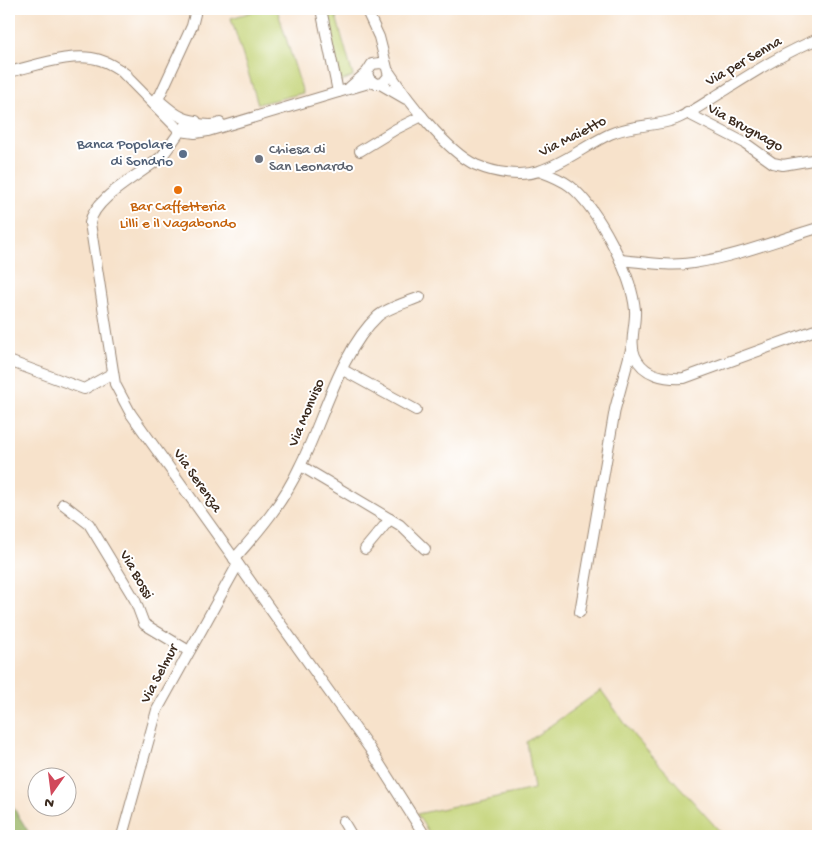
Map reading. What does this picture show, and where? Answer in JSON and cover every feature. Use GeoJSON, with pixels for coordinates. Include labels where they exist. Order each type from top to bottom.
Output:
{"type":"FeatureCollection","features":[{"type":"Feature","properties":{"kind":"street"},"geometry":{"type":"LineString","coordinates":[[157,102],[192,26],[195,9]]}},
{"type":"Feature","properties":{"kind":"street"},"geometry":{"type":"LineString","coordinates":[[321,9],[343,90]]}},
{"type":"Feature","properties":{"kind":"street","name":"Via Maietto"},"geometry":{"type":"LineString","coordinates":[[366,9],[377,32],[387,68],[407,99],[444,140],[476,165],[509,173],[539,171],[616,132],[632,126],[676,119],[688,113]]}},
{"type":"Feature","properties":{"kind":"street","name":"Via per Senna"},"geometry":{"type":"LineString","coordinates":[[688,113],[764,66],[818,40]]}},
{"type":"Feature","properties":{"kind":"street"},"geometry":{"type":"LineString","coordinates":[[376,83],[368,76],[380,41]]}},
{"type":"Feature","properties":{"kind":"street"},"geometry":{"type":"LineString","coordinates":[[9,72],[66,59],[84,58],[99,60],[112,65],[157,102],[182,118],[201,122],[238,122]]}},
{"type":"Feature","properties":{"kind":"street"},"geometry":{"type":"LineString","coordinates":[[157,102],[180,131],[202,132],[343,90],[387,80],[387,68],[381,62],[370,68],[343,90]]}},
{"type":"Feature","properties":{"kind":"street","name":"Via Maietto"},"geometry":{"type":"LineString","coordinates":[[376,83],[407,99]]}},
{"type":"Feature","properties":{"kind":"street","name":"Via Brugnago"},"geometry":{"type":"LineString","coordinates":[[688,113],[745,143],[773,163],[783,165],[818,159]]}},
{"type":"Feature","properties":{"kind":"street"},"geometry":{"type":"LineString","coordinates":[[360,151],[422,116]]}},
{"type":"Feature","properties":{"kind":"street"},"geometry":{"type":"LineString","coordinates":[[180,131],[189,124],[209,126],[220,123]]}},
{"type":"Feature","properties":{"kind":"street","name":"Via Serenza"},"geometry":{"type":"LineString","coordinates":[[180,131],[161,157],[102,201],[91,217],[90,223],[115,384],[131,414],[370,749],[425,836]]}},
{"type":"Feature","properties":{"kind":"street"},"geometry":{"type":"LineString","coordinates":[[539,171],[555,177],[570,186],[586,202],[601,224],[620,260],[632,290],[635,312],[633,344],[615,409],[580,612]]}},
{"type":"Feature","properties":{"kind":"street"},"geometry":{"type":"LineString","coordinates":[[620,260],[691,264],[719,258],[818,228]]}},
{"type":"Feature","properties":{"kind":"street","name":"Via Monviso"},"geometry":{"type":"LineString","coordinates":[[236,562],[278,507],[301,466],[319,419],[357,342],[379,315],[420,297]]}},
{"type":"Feature","properties":{"kind":"street"},"geometry":{"type":"LineString","coordinates":[[633,344],[635,356],[644,369],[657,376],[671,379],[684,378],[818,329]]}},
{"type":"Feature","properties":{"kind":"street"},"geometry":{"type":"LineString","coordinates":[[9,361],[84,389],[113,373]]}},
{"type":"Feature","properties":{"kind":"street"},"geometry":{"type":"LineString","coordinates":[[342,370],[416,410]]}},
{"type":"Feature","properties":{"kind":"street"},"geometry":{"type":"LineString","coordinates":[[301,466],[400,525],[426,549]]}},
{"type":"Feature","properties":{"kind":"street","name":"Via Bossi"},"geometry":{"type":"LineString","coordinates":[[64,504],[89,524],[134,600],[144,624],[189,650]]}},
{"type":"Feature","properties":{"kind":"street"},"geometry":{"type":"LineString","coordinates":[[365,549],[390,520]]}},
{"type":"Feature","properties":{"kind":"street","name":"Via Selmur"},"geometry":{"type":"LineString","coordinates":[[122,836],[157,710],[236,562]]}},
{"type":"Feature","properties":{"kind":"street"},"geometry":{"type":"LineString","coordinates":[[343,820],[352,836]]}},
{"type":"Feature","properties":{"kind":"green space"},"geometry":{"type":"Polygon","coordinates":[[[262,9],[277,9],[303,93],[258,104],[231,18],[262,9]]]}},
{"type":"Feature","properties":{"kind":"green space"},"geometry":{"type":"Polygon","coordinates":[[[325,9],[334,9],[353,76],[340,82],[325,9]]]}},
{"type":"Feature","properties":{"kind":"green space"},"geometry":{"type":"Polygon","coordinates":[[[601,690],[634,736],[724,836],[431,836],[417,814],[534,789],[527,742],[601,690]]]}},
{"type":"Feature","properties":{"kind":"green space"},"geometry":{"type":"Polygon","coordinates":[[[9,800],[10,802],[31,836],[9,836],[9,800]]]}},
{"type":"Feature","properties":{"kind":"place","name":"Banca Popolare di Sondrio"},"geometry":{"type":"Point","coordinates":[183,154]}},
{"type":"Feature","properties":{"kind":"place","name":"Chiesa di San Leonardo"},"geometry":{"type":"Point","coordinates":[259,159]}},
{"type":"Feature","properties":{"kind":"place","name":"Bar Caffetteria Lilli e il Vagabondo"},"geometry":{"type":"Point","coordinates":[178,190]}}]}
